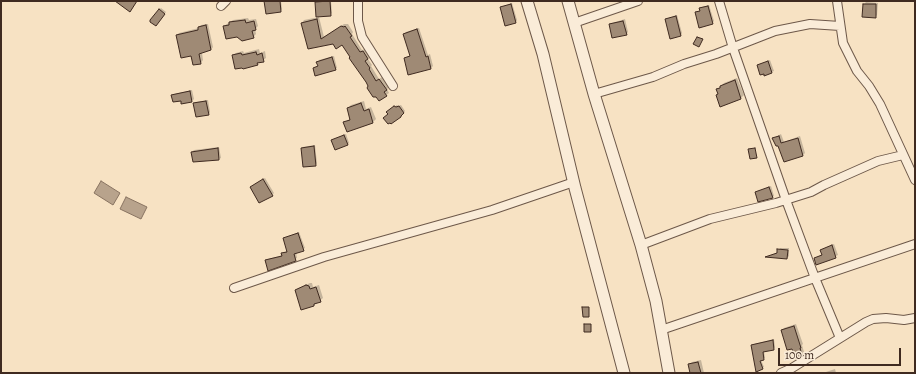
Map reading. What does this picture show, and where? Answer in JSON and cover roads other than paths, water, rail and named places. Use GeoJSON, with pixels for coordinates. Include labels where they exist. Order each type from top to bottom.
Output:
{"type":"FeatureCollection","features":[{"type":"Feature","properties":{"kind":"street"},"geometry":{"type":"LineString","coordinates":[[358,1],[358,21],[362,37],[393,86]]}},
{"type":"Feature","properties":{"kind":"street"},"geometry":{"type":"LineString","coordinates":[[527,1],[543,54],[574,182],[624,373]]}},
{"type":"Feature","properties":{"kind":"street"},"geometry":{"type":"LineString","coordinates":[[568,1],[594,94],[641,245],[656,301],[669,373]]}},
{"type":"Feature","properties":{"kind":"street"},"geometry":{"type":"LineString","coordinates":[[574,23],[638,1]]}},
{"type":"Feature","properties":{"kind":"street"},"geometry":{"type":"LineString","coordinates":[[719,1],[733,48],[786,200],[815,278],[840,338]]}},
{"type":"Feature","properties":{"kind":"street"},"geometry":{"type":"LineString","coordinates":[[837,1],[843,43],[857,71],[869,86],[880,104],[915,180]]}},
{"type":"Feature","properties":{"kind":"street"},"geometry":{"type":"LineString","coordinates":[[594,94],[653,77],[684,64],[733,48],[775,31],[810,24],[840,26]]}},
{"type":"Feature","properties":{"kind":"street"},"geometry":{"type":"LineString","coordinates":[[641,245],[710,219],[786,200],[811,192],[878,161],[903,154]]}},
{"type":"Feature","properties":{"kind":"street"},"geometry":{"type":"LineString","coordinates":[[234,288],[324,257],[492,210],[574,182]]}},
{"type":"Feature","properties":{"kind":"street"},"geometry":{"type":"LineString","coordinates":[[661,330],[915,244]]}},
{"type":"Feature","properties":{"kind":"street"},"geometry":{"type":"LineString","coordinates":[[781,373],[792,368],[873,319],[886,318],[904,320],[915,318]]}}]}
